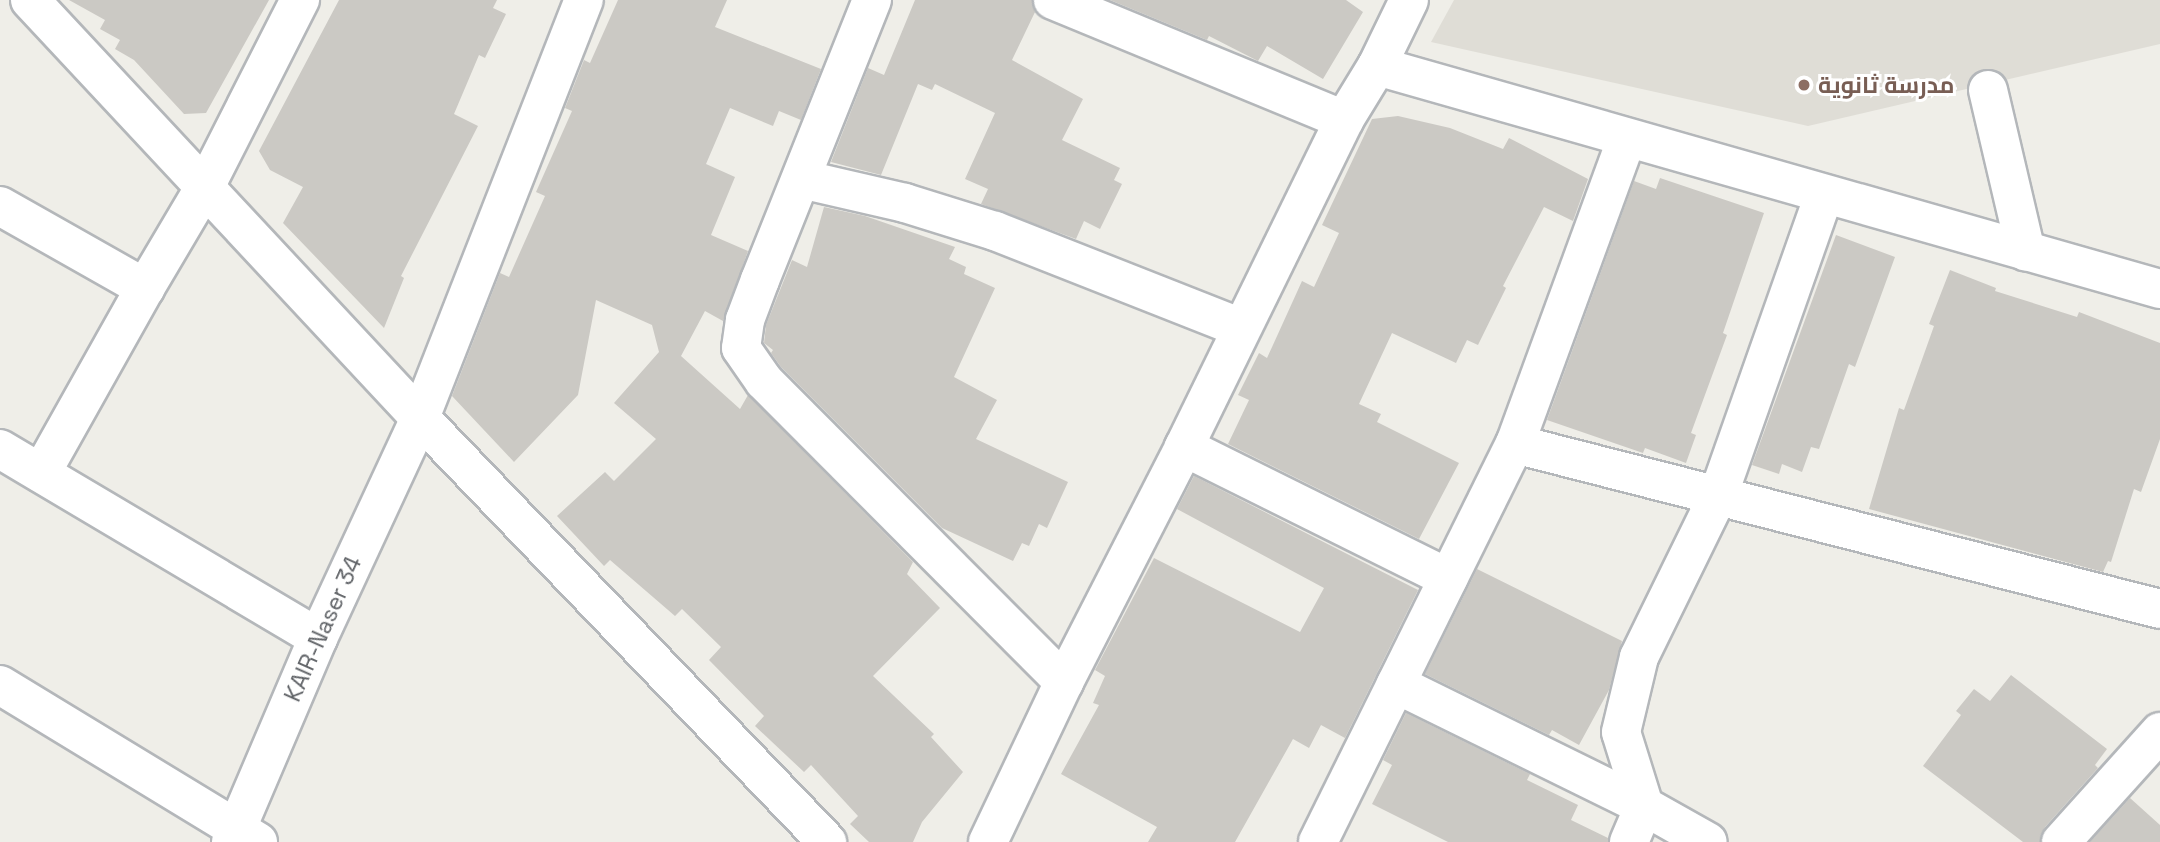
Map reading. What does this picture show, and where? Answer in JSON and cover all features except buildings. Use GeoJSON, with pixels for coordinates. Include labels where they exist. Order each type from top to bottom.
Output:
{"type":"FeatureCollection","features":[{"type":"Feature","properties":{"kind":"street"},"geometry":{"type":"LineString","coordinates":[[41,473],[206,185],[300,0]]}},
{"type":"Feature","properties":{"kind":"street","name":"KAIR-Naser 34"},"geometry":{"type":"LineString","coordinates":[[242,838],[317,638],[420,418],[584,0]]}},
{"type":"Feature","properties":{"kind":"street"},"geometry":{"type":"LineString","coordinates":[[872,0],[745,320],[741,348],[746,359],[1064,682]]}},
{"type":"Feature","properties":{"kind":"street"},"geometry":{"type":"LineString","coordinates":[[1053,0],[1344,120]]}},
{"type":"Feature","properties":{"kind":"street"},"geometry":{"type":"LineString","coordinates":[[988,842],[1064,682],[1184,447],[1344,120],[1377,66],[1397,4]]}},
{"type":"Feature","properties":{"kind":"street"},"geometry":{"type":"LineString","coordinates":[[51,9],[206,185],[420,418],[827,842]]}},
{"type":"Feature","properties":{"kind":"street"},"geometry":{"type":"LineString","coordinates":[[1377,66],[1626,140],[2160,289]]}},
{"type":"Feature","properties":{"kind":"street"},"geometry":{"type":"LineString","coordinates":[[1988,90],[2026,252]]}},
{"type":"Feature","properties":{"kind":"street"},"geometry":{"type":"LineString","coordinates":[[1318,842],[1515,444],[1626,140]]}},
{"type":"Feature","properties":{"kind":"street"},"geometry":{"type":"LineString","coordinates":[[801,179],[905,203],[995,230],[1241,328]]}},
{"type":"Feature","properties":{"kind":"street"},"geometry":{"type":"LineString","coordinates":[[1629,842],[1644,806],[1621,732],[1639,657],[1718,496],[1824,195]]}},
{"type":"Feature","properties":{"kind":"street"},"geometry":{"type":"LineString","coordinates":[[0,206],[145,288]]}},
{"type":"Feature","properties":{"kind":"street"},"geometry":{"type":"LineString","coordinates":[[1515,444],[2160,609]]}},
{"type":"Feature","properties":{"kind":"street"},"geometry":{"type":"LineString","coordinates":[[1184,447],[1448,578]]}},
{"type":"Feature","properties":{"kind":"street"},"geometry":{"type":"LineString","coordinates":[[0,449],[317,638]]}},
{"type":"Feature","properties":{"kind":"street"},"geometry":{"type":"LineString","coordinates":[[1396,684],[1644,806],[1708,842]]}},
{"type":"Feature","properties":{"kind":"street"},"geometry":{"type":"LineString","coordinates":[[0,685],[242,838]]}},
{"type":"Feature","properties":{"kind":"street"},"geometry":{"type":"LineString","coordinates":[[2061,842],[2160,732]]}},
{"type":"Feature","properties":{"kind":"shaded area","name":"مدرسة ثانوية"},"geometry":{"type":"Polygon","coordinates":[[[1454,0],[2160,0],[2160,44],[1808,126],[1431,42],[1454,0]]]}},
{"type":"Feature","properties":{"kind":"place","name":"مدرسة ثانوية"},"geometry":{"type":"Point","coordinates":[1804,85]}}]}
